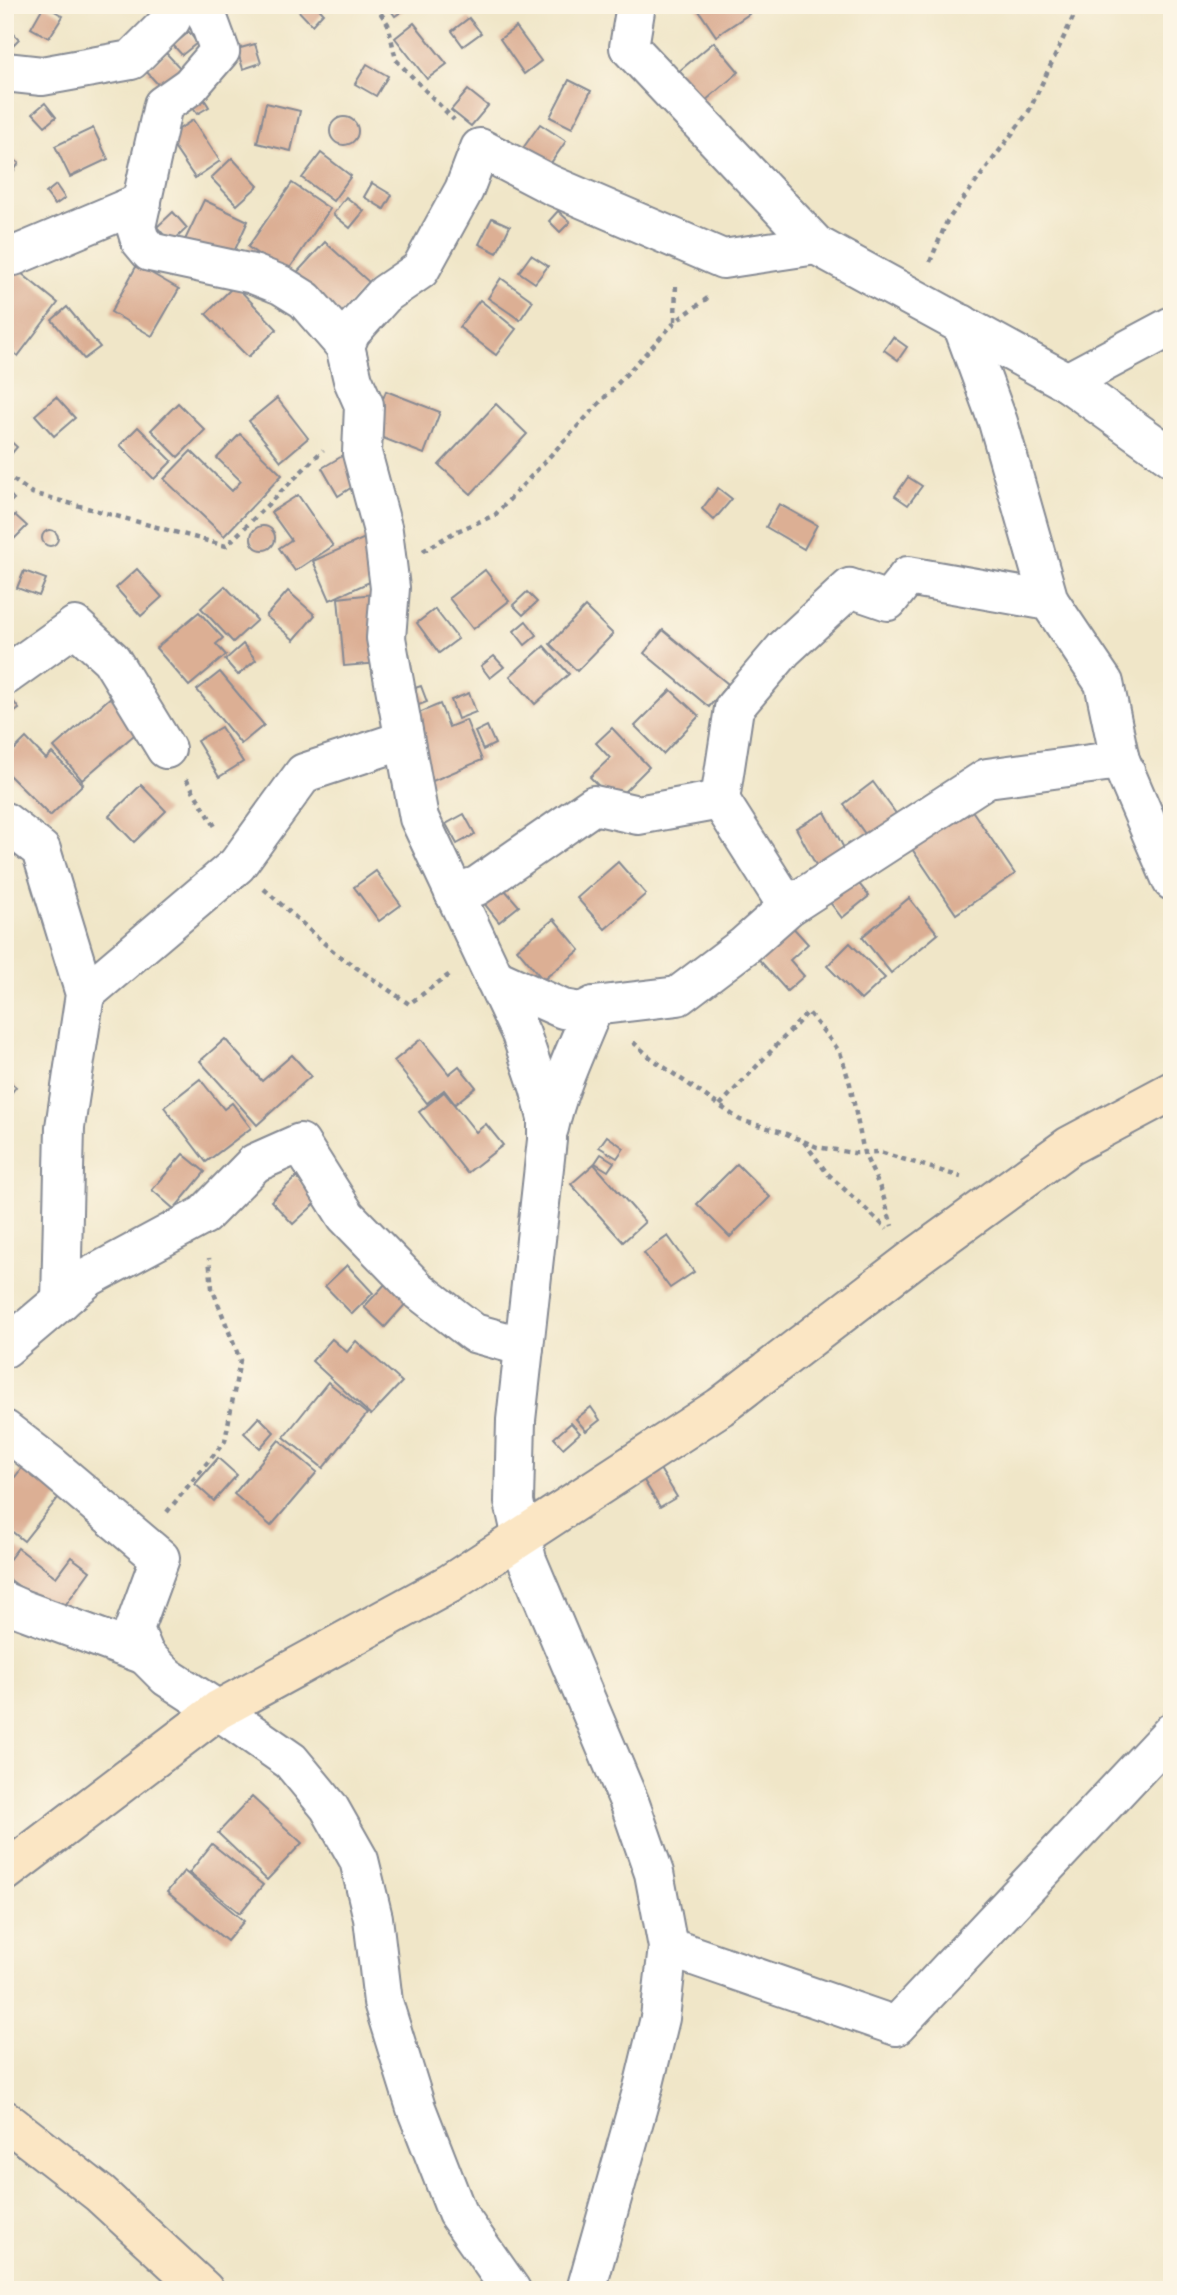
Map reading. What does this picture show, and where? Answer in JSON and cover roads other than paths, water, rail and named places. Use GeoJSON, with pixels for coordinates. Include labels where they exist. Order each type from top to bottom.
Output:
{"type":"FeatureCollection","features":[{"type":"Feature","properties":{"kind":"street"},"geometry":{"type":"LineString","coordinates":[[636,5],[629,47],[816,245],[1067,382],[1172,457]]}},
{"type":"Feature","properties":{"kind":"street"},"geometry":{"type":"LineString","coordinates":[[5,72],[42,76],[131,60],[170,20],[205,9],[220,51],[190,86],[163,105],[136,227],[140,240],[150,252],[253,274],[281,285],[304,300],[345,346],[353,380],[364,405],[362,453],[383,531],[390,588],[386,638],[419,818],[521,1034],[540,1087],[547,1118],[547,1140]]}},
{"type":"Feature","properties":{"kind":"street"},"geometry":{"type":"LineString","coordinates":[[345,346],[351,332],[385,294],[420,270],[464,190],[480,148],[551,185],[723,259],[816,245]]}},
{"type":"Feature","properties":{"kind":"street"},"geometry":{"type":"LineString","coordinates":[[8,259],[142,202]]}},
{"type":"Feature","properties":{"kind":"street"},"geometry":{"type":"LineString","coordinates":[[962,324],[998,422],[1049,601],[1104,683],[1120,760],[1172,881]]}},
{"type":"Feature","properties":{"kind":"street"},"geometry":{"type":"LineString","coordinates":[[1067,382],[1172,326]]}},
{"type":"Feature","properties":{"kind":"street"},"geometry":{"type":"LineString","coordinates":[[788,906],[720,800],[734,709],[784,649],[850,588],[888,601],[908,576],[1049,601]]}},
{"type":"Feature","properties":{"kind":"street"},"geometry":{"type":"LineString","coordinates":[[5,676],[75,626],[111,659],[166,749]]}},
{"type":"Feature","properties":{"kind":"street"},"geometry":{"type":"LineString","coordinates":[[85,994],[237,865],[304,773],[404,740]]}},
{"type":"Feature","properties":{"kind":"street"},"geometry":{"type":"LineString","coordinates":[[494,978],[563,1009],[581,1012],[594,1006],[678,996],[744,946],[788,906],[987,778],[1120,760]]}},
{"type":"Feature","properties":{"kind":"street"},"geometry":{"type":"LineString","coordinates":[[454,893],[477,886],[594,804],[638,816],[720,800]]}},
{"type":"Feature","properties":{"kind":"street"},"geometry":{"type":"LineString","coordinates":[[5,822],[41,850],[85,994],[65,1127],[61,1301]]}},
{"type":"Feature","properties":{"kind":"street"},"geometry":{"type":"LineString","coordinates":[[586,2290],[660,2018],[668,1947],[654,1873],[630,1804],[527,1560],[514,1502],[516,1420],[547,1140],[556,1097],[594,1006]]}},
{"type":"Feature","properties":{"kind":"street"},"geometry":{"type":"LineString","coordinates":[[5,1872],[218,1710],[449,1584],[720,1407],[905,1249],[1010,1190],[1069,1146],[1172,1091]]}},
{"type":"Feature","properties":{"kind":"street"},"geometry":{"type":"LineString","coordinates":[[5,1348],[89,1277],[204,1215],[255,1163],[300,1143],[345,1216],[417,1289],[474,1333],[524,1347]]}},
{"type":"Feature","properties":{"kind":"street"},"geometry":{"type":"LineString","coordinates":[[5,1430],[160,1558],[134,1629],[145,1655],[167,1677],[290,1761],[330,1807],[359,1860],[373,1918],[383,2002],[416,2108],[457,2213],[511,2290]]}},
{"type":"Feature","properties":{"kind":"street"},"geometry":{"type":"LineString","coordinates":[[5,1602],[145,1655]]}},
{"type":"Feature","properties":{"kind":"street"},"geometry":{"type":"LineString","coordinates":[[668,1947],[896,2026],[1172,1732]]}},
{"type":"Feature","properties":{"kind":"street"},"geometry":{"type":"LineString","coordinates":[[5,2120],[100,2194],[204,2290]]}}]}
